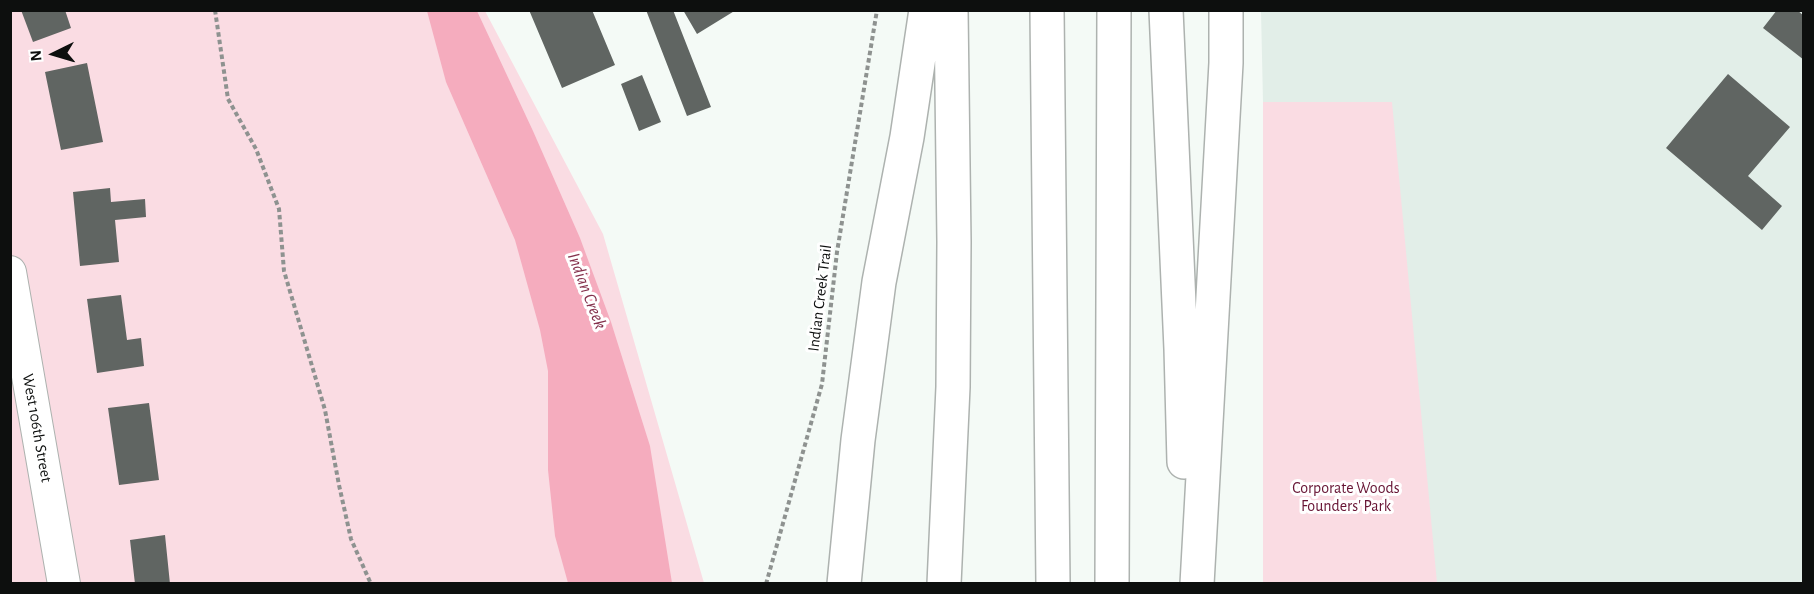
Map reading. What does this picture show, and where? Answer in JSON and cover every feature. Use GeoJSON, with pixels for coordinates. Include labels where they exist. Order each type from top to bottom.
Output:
{"type":"FeatureCollection","features":[{"type":"Feature","properties":{"kind":"highway"},"geometry":{"type":"LineString","coordinates":[[844,584],[858,440],[879,282],[907,137],[926,10]]}},
{"type":"Feature","properties":{"kind":"highway"},"geometry":{"type":"LineString","coordinates":[[944,584],[953,387],[951,10]]}},
{"type":"Feature","properties":{"kind":"highway"},"geometry":{"type":"LineString","coordinates":[[1047,10],[1053,584]]}},
{"type":"Feature","properties":{"kind":"highway"},"geometry":{"type":"LineString","coordinates":[[1112,584],[1114,10]]}},
{"type":"Feature","properties":{"kind":"highway"},"geometry":{"type":"LineString","coordinates":[[1166,10],[1181,349],[1187,584]]}},
{"type":"Feature","properties":{"kind":"highway"},"geometry":{"type":"LineString","coordinates":[[1197,584],[1226,63],[1226,10]]}},
{"type":"Feature","properties":{"kind":"street","name":"West 106th Street"},"geometry":{"type":"LineString","coordinates":[[10,272],[64,584]]}},
{"type":"Feature","properties":{"kind":"path"},"geometry":{"type":"LineString","coordinates":[[214,10],[228,99],[256,148],[279,209],[284,271],[325,410],[351,539],[370,584]]}},
{"type":"Feature","properties":{"kind":"path","name":"Indian Creek Trail"},"geometry":{"type":"LineString","coordinates":[[766,584],[822,384],[837,252],[877,10]]}},
{"type":"Feature","properties":{"kind":"shaded area"},"geometry":{"type":"Polygon","coordinates":[[[1261,11],[1803,11],[1803,583],[1263,583],[1261,11]]]}},
{"type":"Feature","properties":{"kind":"green space"},"geometry":{"type":"Polygon","coordinates":[[[10,11],[485,11],[603,234],[704,583],[11,583],[10,11]]]}},
{"type":"Feature","properties":{"kind":"green space","name":"Corporate Woods Founders' Park"},"geometry":{"type":"Polygon","coordinates":[[[1263,102],[1392,102],[1437,583],[1263,583],[1263,102]]]}},
{"type":"Feature","properties":{"kind":"water","name":"Indian Creek"},"geometry":{"type":"Polygon","coordinates":[[[427,11],[477,11],[580,238],[611,322],[650,446],[672,583],[568,583],[555,536],[548,470],[548,371],[540,330],[515,240],[446,82],[427,11]]]}},
{"type":"Feature","properties":{"kind":"building"},"geometry":{"type":"Polygon","coordinates":[[[21,10],[65,10],[71,28],[33,42],[21,10]]]}},
{"type":"Feature","properties":{"kind":"building"},"geometry":{"type":"Polygon","coordinates":[[[529,10],[592,10],[615,65],[562,88],[529,10]]]}},
{"type":"Feature","properties":{"kind":"building"},"geometry":{"type":"Polygon","coordinates":[[[646,10],[673,10],[711,107],[687,116],[646,10]]]}},
{"type":"Feature","properties":{"kind":"building"},"geometry":{"type":"Polygon","coordinates":[[[683,10],[736,10],[697,34],[683,10]]]}},
{"type":"Feature","properties":{"kind":"building"},"geometry":{"type":"Polygon","coordinates":[[[1777,10],[1797,10],[1804,16],[1804,60],[1763,28],[1777,10]]]}},
{"type":"Feature","properties":{"kind":"building"},"geometry":{"type":"Polygon","coordinates":[[[87,63],[103,142],[61,150],[45,72],[87,63]]]}},
{"type":"Feature","properties":{"kind":"building"},"geometry":{"type":"Polygon","coordinates":[[[1728,74],[1790,127],[1748,176],[1782,206],[1762,230],[1666,148],[1728,74]]]}},
{"type":"Feature","properties":{"kind":"building"},"geometry":{"type":"Polygon","coordinates":[[[642,75],[661,122],[639,131],[621,84],[642,75]]]}},
{"type":"Feature","properties":{"kind":"building"},"geometry":{"type":"Polygon","coordinates":[[[110,188],[111,202],[145,199],[146,217],[115,220],[119,262],[80,266],[73,192],[110,188]]]}},
{"type":"Feature","properties":{"kind":"building"},"geometry":{"type":"Polygon","coordinates":[[[121,295],[127,340],[141,338],[144,366],[97,373],[87,299],[121,295]]]}},
{"type":"Feature","properties":{"kind":"building"},"geometry":{"type":"Polygon","coordinates":[[[149,403],[159,480],[119,485],[108,408],[149,403]]]}},
{"type":"Feature","properties":{"kind":"building"},"geometry":{"type":"Polygon","coordinates":[[[165,535],[170,584],[135,584],[130,540],[165,535]]]}}]}
